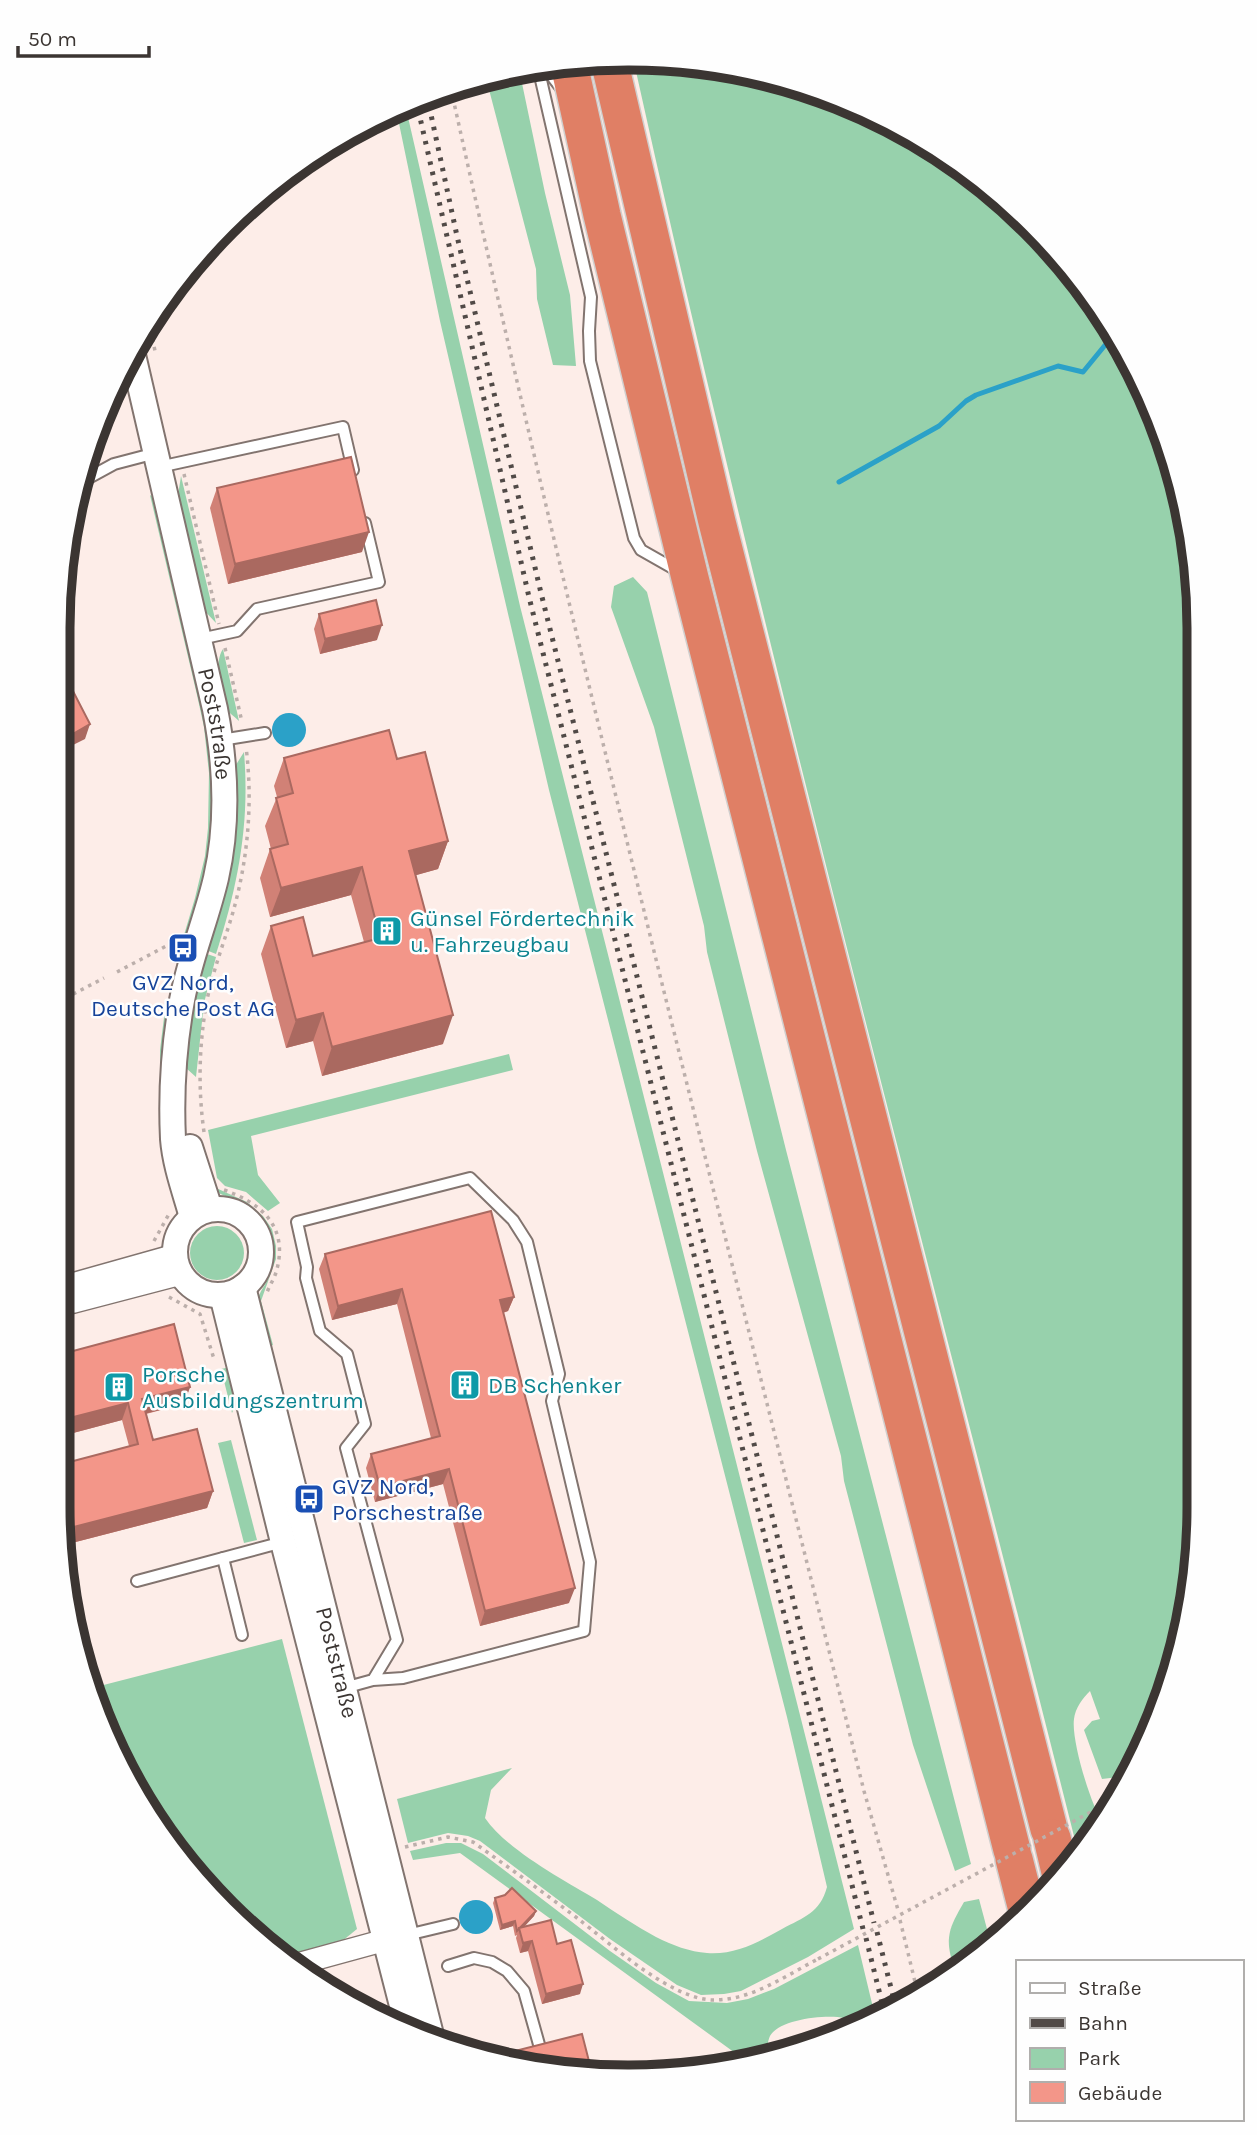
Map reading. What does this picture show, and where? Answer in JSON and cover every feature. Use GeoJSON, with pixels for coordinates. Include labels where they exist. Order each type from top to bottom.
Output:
{"type":"FeatureCollection","features":[{"type":"Feature","properties":{"kind":"highway"},"geometry":{"type":"LineString","coordinates":[[611,70],[717,522],[1054,1847]]}},
{"type":"Feature","properties":{"kind":"highway"},"geometry":{"type":"LineString","coordinates":[[571,73],[690,578],[1024,1900]]}},
{"type":"Feature","properties":{"kind":"street","name":"Poststraße"},"geometry":{"type":"LineString","coordinates":[[136,366],[165,461],[211,637],[233,738],[216,877],[181,1005],[175,1048],[174,1094],[207,1204]]}},
{"type":"Feature","properties":{"kind":"street"},"geometry":{"type":"LineString","coordinates":[[207,1204],[242,1214],[259,1237],[260,1260],[252,1279],[233,1291],[199,1291],[178,1265],[177,1239],[183,1227],[207,1204]]}},
{"type":"Feature","properties":{"kind":"street"},"geometry":{"type":"LineString","coordinates":[[70,1286],[178,1265]]}},
{"type":"Feature","properties":{"kind":"street"},"geometry":{"type":"LineString","coordinates":[[70,1302],[178,1265]]}},
{"type":"Feature","properties":{"kind":"street","name":"Poststraße"},"geometry":{"type":"LineString","coordinates":[[233,1291],[283,1542],[396,1938],[428,2027]]}},
{"type":"Feature","properties":{"kind":"street","name":"Poststraße"},"geometry":{"type":"LineString","coordinates":[[233,1291],[344,1688],[399,1849],[396,1938],[406,2018]]}},
{"type":"Feature","properties":{"kind":"street"},"geometry":{"type":"LineString","coordinates":[[306,1962],[396,1938]]}},
{"type":"Feature","properties":{"kind":"lane"},"geometry":{"type":"LineString","coordinates":[[552,76],[579,109]]}},
{"type":"Feature","properties":{"kind":"lane"},"geometry":{"type":"LineString","coordinates":[[540,78],[591,297],[589,331],[593,372],[634,538],[641,550],[690,578]]}},
{"type":"Feature","properties":{"kind":"lane"},"geometry":{"type":"LineString","coordinates":[[92,476],[114,464],[165,461],[343,427],[355,479]]}},
{"type":"Feature","properties":{"kind":"lane"},"geometry":{"type":"LineString","coordinates":[[211,637],[237,631],[257,609],[379,582],[364,517]]}},
{"type":"Feature","properties":{"kind":"lane"},"geometry":{"type":"LineString","coordinates":[[233,738],[265,733]]}},
{"type":"Feature","properties":{"kind":"lane"},"geometry":{"type":"LineString","coordinates":[[344,1688],[373,1680],[403,1678],[584,1630],[590,1562],[552,1401],[559,1374],[527,1242],[513,1220],[470,1178],[297,1222],[307,1267],[306,1278],[320,1331],[347,1354],[365,1423],[346,1448],[397,1640],[373,1680]]}},
{"type":"Feature","properties":{"kind":"lane"},"geometry":{"type":"LineString","coordinates":[[137,1581],[283,1542]]}},
{"type":"Feature","properties":{"kind":"lane"},"geometry":{"type":"LineString","coordinates":[[223,1558],[242,1635]]}},
{"type":"Feature","properties":{"kind":"lane"},"geometry":{"type":"LineString","coordinates":[[396,1938],[453,1924]]}},
{"type":"Feature","properties":{"kind":"lane"},"geometry":{"type":"LineString","coordinates":[[448,1966],[474,1958],[492,1962],[507,1971],[524,1991],[535,2050],[554,2045]]}},
{"type":"Feature","properties":{"kind":"path"},"geometry":{"type":"LineString","coordinates":[[453,99],[531,439],[646,915],[864,1791],[898,1910]]}},
{"type":"Feature","properties":{"kind":"path"},"geometry":{"type":"LineString","coordinates":[[152,337],[157,360]]}},
{"type":"Feature","properties":{"kind":"path"},"geometry":{"type":"LineString","coordinates":[[165,461],[211,637],[233,738],[249,773],[248,830],[240,884],[211,984],[202,1030],[199,1094],[204,1133]]}},
{"type":"Feature","properties":{"kind":"path"},"geometry":{"type":"LineString","coordinates":[[174,958],[181,934]]}},
{"type":"Feature","properties":{"kind":"path"},"geometry":{"type":"LineString","coordinates":[[117,972],[170,944]]}},
{"type":"Feature","properties":{"kind":"path"},"geometry":{"type":"LineString","coordinates":[[70,996],[104,978]]}},
{"type":"Feature","properties":{"kind":"path"},"geometry":{"type":"LineString","coordinates":[[207,1204],[259,1206],[274,1227],[279,1255],[275,1276],[265,1300]]}},
{"type":"Feature","properties":{"kind":"path"},"geometry":{"type":"LineString","coordinates":[[157,1300],[170,1297],[200,1314],[216,1366]]}},
{"type":"Feature","properties":{"kind":"path"},"geometry":{"type":"LineString","coordinates":[[399,1849],[448,1837],[473,1842],[632,1961],[681,1992],[702,1999],[716,2000],[746,1995],[818,1959],[1099,1808]]}},
{"type":"Feature","properties":{"kind":"path"},"geometry":{"type":"LineString","coordinates":[[900,1920],[916,1985]]}},
{"type":"Feature","properties":{"kind":"green space"},"geometry":{"type":"Polygon","coordinates":[[[636,70],[665,71],[737,81],[808,100],[876,128],[908,145],[968,185],[997,209],[1048,260],[1093,318],[1129,381],[1157,449],[1168,484],[1182,556],[1187,628],[1186,1543],[1168,1651],[1144,1720],[1117,1777],[1102,1779],[1084,1730],[1092,1721],[1100,1719],[1090,1691],[1076,1711],[1074,1729],[1079,1757],[1096,1811],[1075,1841],[849,957],[684,283],[636,70]]]}},
{"type":"Feature","properties":{"kind":"green space"},"geometry":{"type":"Polygon","coordinates":[[[521,81],[570,295],[576,366],[553,365],[537,299],[536,269],[489,88],[521,81]]]}},
{"type":"Feature","properties":{"kind":"green space"},"geometry":{"type":"Polygon","coordinates":[[[408,116],[520,606],[854,1929],[808,1957],[741,1991],[724,1994],[701,1995],[677,1985],[610,1939],[480,1841],[448,1833],[408,1843],[397,1799],[512,1768],[491,1790],[485,1818],[495,1830],[537,1864],[634,1924],[662,1940],[694,1951],[728,1952],[755,1943],[810,1913],[820,1903],[827,1887],[787,1717],[549,790],[440,321],[398,120],[408,116]]]}},
{"type":"Feature","properties":{"kind":"green space"},"geometry":{"type":"Polygon","coordinates":[[[181,476],[216,623],[202,608],[177,502],[181,476]]]}},
{"type":"Feature","properties":{"kind":"green space"},"geometry":{"type":"Polygon","coordinates":[[[150,495],[154,498],[203,694],[215,773],[210,857],[186,946],[181,945],[205,856],[209,773],[204,727],[150,495]]]}},
{"type":"Feature","properties":{"kind":"green space"},"geometry":{"type":"Polygon","coordinates":[[[633,577],[647,592],[786,1150],[971,1864],[955,1871],[913,1745],[844,1481],[841,1456],[757,1151],[654,727],[611,607],[614,586],[633,577]]]}},
{"type":"Feature","properties":{"kind":"green space"},"geometry":{"type":"Polygon","coordinates":[[[223,649],[239,721],[226,709],[221,696],[218,670],[223,649]]]}},
{"type":"Feature","properties":{"kind":"green space"},"geometry":{"type":"Polygon","coordinates":[[[244,752],[244,829],[236,879],[216,954],[206,950],[234,768],[244,752]]]}},
{"type":"Feature","properties":{"kind":"green space"},"geometry":{"type":"Polygon","coordinates":[[[204,953],[216,957],[204,1003],[196,1077],[186,1068],[189,1020],[204,953]]]}},
{"type":"Feature","properties":{"kind":"green space"},"geometry":{"type":"Polygon","coordinates":[[[166,1001],[171,1008],[161,1116],[160,1050],[166,1001]]]}},
{"type":"Feature","properties":{"kind":"green space"},"geometry":{"type":"Polygon","coordinates":[[[509,1054],[513,1070],[251,1136],[258,1175],[280,1203],[268,1211],[246,1192],[225,1186],[217,1178],[208,1130],[509,1054]]]}},
{"type":"Feature","properties":{"kind":"green space"},"geometry":{"type":"Polygon","coordinates":[[[216,1188],[247,1202],[263,1216],[272,1229],[276,1259],[261,1301],[273,1345],[267,1347],[258,1304],[273,1265],[272,1239],[260,1215],[244,1203],[214,1190],[216,1188]]]}},
{"type":"Feature","properties":{"kind":"green space"},"geometry":{"type":"Polygon","coordinates":[[[217,1226],[236,1234],[244,1253],[236,1272],[217,1280],[198,1272],[190,1253],[198,1234],[217,1226]]]}},
{"type":"Feature","properties":{"kind":"green space"},"geometry":{"type":"Polygon","coordinates":[[[235,1366],[241,1392],[232,1413],[221,1369],[235,1366]]]}},
{"type":"Feature","properties":{"kind":"green space"},"geometry":{"type":"Polygon","coordinates":[[[231,1440],[257,1540],[244,1543],[218,1443],[231,1440]]]}},
{"type":"Feature","properties":{"kind":"green space"},"geometry":{"type":"Polygon","coordinates":[[[282,1639],[357,1929],[341,1942],[296,1955],[260,1926],[209,1875],[164,1817],[128,1754],[100,1686],[282,1639]]]}},
{"type":"Feature","properties":{"kind":"green space"},"geometry":{"type":"Polygon","coordinates":[[[446,1843],[461,1843],[483,1854],[610,1951],[656,1983],[689,2001],[727,2003],[748,1999],[774,1989],[858,1945],[873,2008],[847,2020],[815,2017],[783,2025],[770,2036],[767,2047],[737,2054],[460,1853],[413,1860],[410,1851],[446,1843]]]}},
{"type":"Feature","properties":{"kind":"green space"},"geometry":{"type":"Polygon","coordinates":[[[979,1899],[988,1933],[952,1961],[949,1948],[950,1933],[964,1902],[979,1899]]]}},
{"type":"Feature","properties":{"kind":"water"},"geometry":{"type":"Polygon","coordinates":[[[289,713],[301,718],[306,730],[301,742],[289,747],[277,742],[272,730],[277,718],[289,713]]]}},
{"type":"Feature","properties":{"kind":"water"},"geometry":{"type":"Polygon","coordinates":[[[476,1900],[488,1905],[493,1917],[488,1929],[476,1934],[464,1929],[459,1917],[464,1905],[476,1900]]]}},
{"type":"Feature","properties":{"kind":"building"},"geometry":{"type":"Polygon","coordinates":[[[351,457],[369,532],[235,564],[217,488],[351,457]]]}},
{"type":"Feature","properties":{"kind":"building"},"geometry":{"type":"Polygon","coordinates":[[[376,600],[382,625],[325,639],[319,614],[376,600]]]}},
{"type":"Feature","properties":{"kind":"building"},"geometry":{"type":"Polygon","coordinates":[[[70,685],[90,724],[71,735],[75,742],[70,744],[70,685]]]}},
{"type":"Feature","properties":{"kind":"building","name":"Günsel Fördertechnik u. Fahrzeugbau"},"geometry":{"type":"Polygon","coordinates":[[[389,730],[397,759],[425,752],[448,841],[409,851],[453,1015],[332,1047],[323,1013],[296,1020],[271,926],[303,917],[313,956],[380,938],[362,867],[281,888],[270,849],[288,844],[276,798],[293,793],[284,758],[389,730]]]}},
{"type":"Feature","properties":{"kind":"building","name":"DB Schenker"},"geometry":{"type":"Polygon","coordinates":[[[491,1211],[514,1297],[500,1300],[575,1588],[485,1611],[449,1469],[380,1487],[371,1454],[440,1436],[402,1289],[338,1306],[325,1254],[491,1211]]]}},
{"type":"Feature","properties":{"kind":"building"},"geometry":{"type":"Polygon","coordinates":[[[174,1324],[190,1387],[142,1399],[153,1440],[197,1429],[213,1491],[71,1528],[70,1462],[138,1444],[128,1403],[70,1418],[70,1352],[174,1324]]]}},
{"type":"Feature","properties":{"kind":"building"},"geometry":{"type":"Polygon","coordinates":[[[512,1888],[536,1911],[517,1931],[515,1921],[502,1925],[495,1898],[505,1895],[512,1888]]]}},
{"type":"Feature","properties":{"kind":"building"},"geometry":{"type":"Polygon","coordinates":[[[551,1920],[557,1944],[571,1940],[583,1984],[546,1994],[532,1941],[523,1943],[519,1928],[551,1920]]]}},
{"type":"Feature","properties":{"kind":"building"},"geometry":{"type":"Polygon","coordinates":[[[582,2034],[590,2064],[556,2060],[511,2052],[582,2034]]]}},
{"type":"Feature","properties":{"kind":"waterway"},"geometry":{"type":"LineString","coordinates":[[839,482],[939,426],[976,395],[1058,366],[1083,372],[1108,342]]}},
{"type":"Feature","properties":{"kind":"railway"},"geometry":{"type":"LineString","coordinates":[[429,107],[541,593],[874,1923]]}},
{"type":"Feature","properties":{"kind":"railway"},"geometry":{"type":"LineString","coordinates":[[419,112],[529,597],[863,1929]]}},
{"type":"Feature","properties":{"kind":"railway"},"geometry":{"type":"LineString","coordinates":[[877,1932],[893,1998]]}},
{"type":"Feature","properties":{"kind":"railway"},"geometry":{"type":"LineString","coordinates":[[866,1938],[882,2004]]}},
{"type":"Feature","properties":{"kind":"place","name":"Günsel Fördertechnik u. Fahrzeugbau"},"geometry":{"type":"Point","coordinates":[387,931]}},
{"type":"Feature","properties":{"kind":"place","name":"GVZ Nord, Deutsche Post AG"},"geometry":{"type":"Point","coordinates":[183,948]}},
{"type":"Feature","properties":{"kind":"place","name":"DB Schenker"},"geometry":{"type":"Point","coordinates":[465,1385]}},
{"type":"Feature","properties":{"kind":"place","name":"Porsche Ausbildungszentrum"},"geometry":{"type":"Point","coordinates":[119,1387]}},
{"type":"Feature","properties":{"kind":"place","name":"GVZ Nord, Porschestraße"},"geometry":{"type":"Point","coordinates":[309,1499]}}]}
